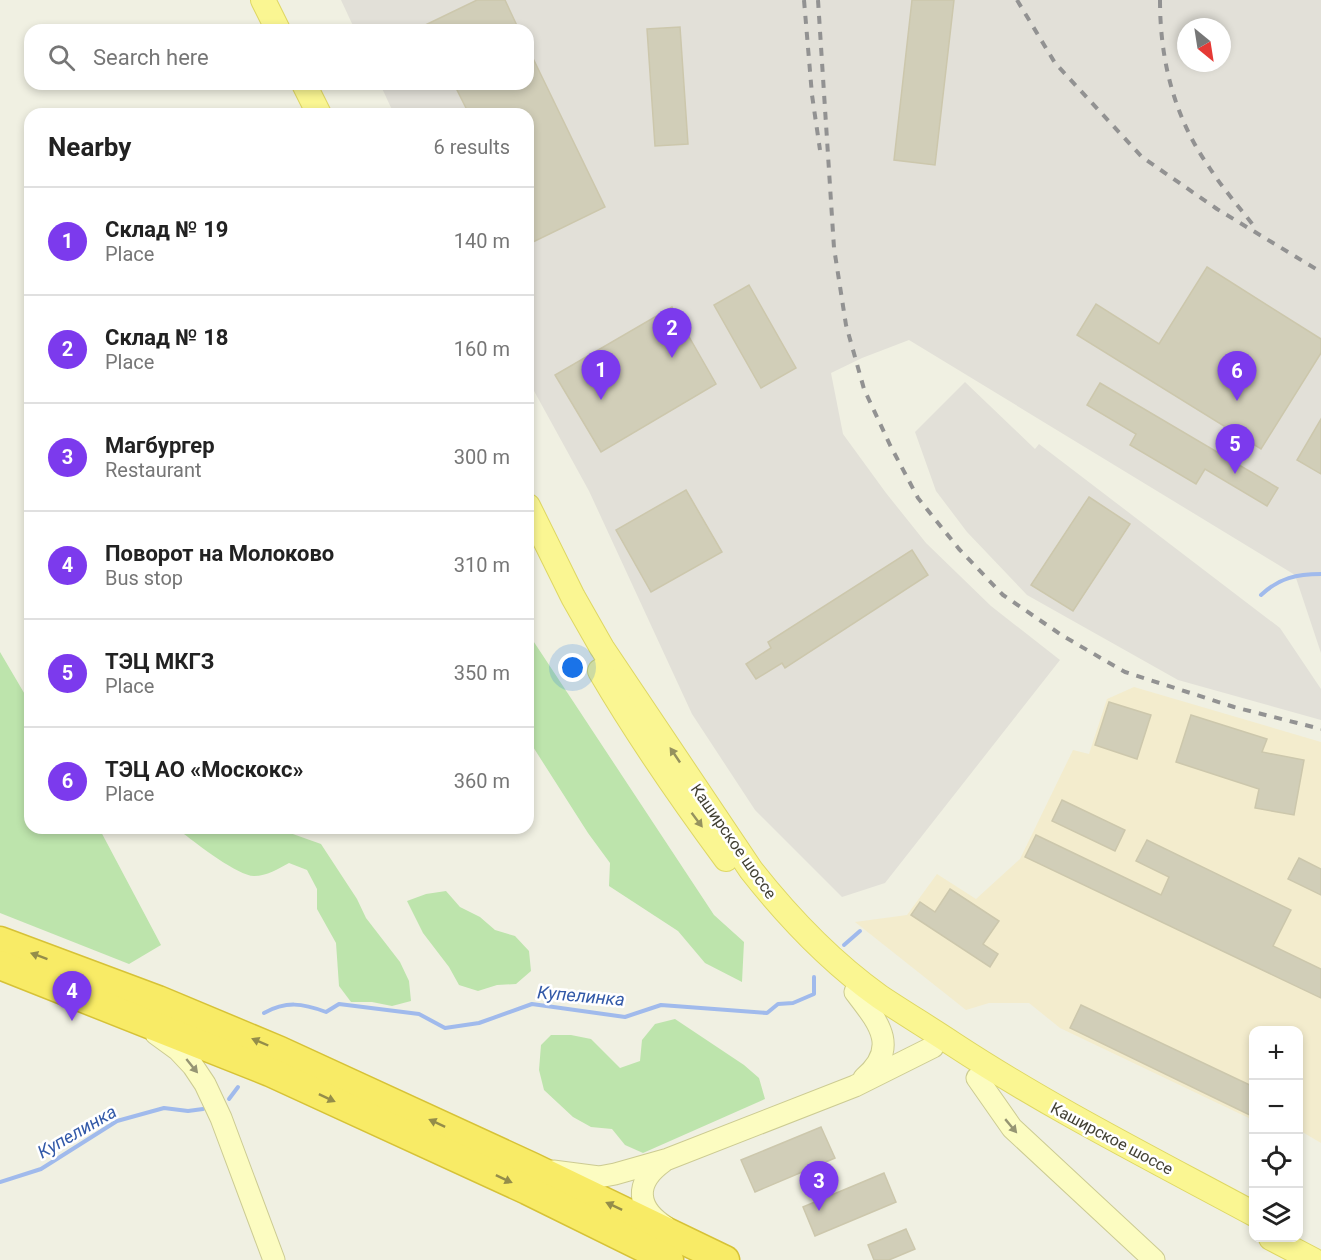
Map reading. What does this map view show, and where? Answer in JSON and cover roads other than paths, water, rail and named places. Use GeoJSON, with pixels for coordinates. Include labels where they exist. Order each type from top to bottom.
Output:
{"type":"FeatureCollection","features":[{"type":"Feature","properties":{"kind":"highway"},"geometry":{"type":"LineString","coordinates":[[0,941],[158,1000],[280,1051],[532,1167],[678,1250]]}},
{"type":"Feature","properties":{"kind":"highway"},"geometry":{"type":"LineString","coordinates":[[0,965],[270,1072],[527,1190],[678,1250],[725,1260]]}},
{"type":"Feature","properties":{"kind":"main road"},"geometry":{"type":"LineString","coordinates":[[263,0],[275,24]]}},
{"type":"Feature","properties":{"kind":"main road"},"geometry":{"type":"LineString","coordinates":[[278,0],[289,24]]}},
{"type":"Feature","properties":{"kind":"main road"},"geometry":{"type":"LineString","coordinates":[[307,90],[316,108]]}},
{"type":"Feature","properties":{"kind":"main road"},"geometry":{"type":"LineString","coordinates":[[322,90],[331,108]]}},
{"type":"Feature","properties":{"kind":"main road","name":"Каширское шоссе"},"geometry":{"type":"LineString","coordinates":[[534,518],[573,597],[602,648],[751,870],[776,902],[800,927],[879,996],[990,1068],[1048,1103],[1249,1211]]}},
{"type":"Feature","properties":{"kind":"main road","name":"Каширское шоссе"},"geometry":{"type":"LineString","coordinates":[[534,548],[566,613],[618,701],[690,811],[743,883],[796,942],[855,992],[977,1078],[1249,1225]]}},
{"type":"Feature","properties":{"kind":"main road"},"geometry":{"type":"LineString","coordinates":[[855,992],[884,1035],[879,1062],[870,1074],[855,1086]]}},
{"type":"Feature","properties":{"kind":"main road"},"geometry":{"type":"LineString","coordinates":[[131,1016],[178,1050],[205,1084],[221,1118],[274,1260]]}},
{"type":"Feature","properties":{"kind":"main road"},"geometry":{"type":"LineString","coordinates":[[532,1167],[599,1177],[668,1159],[855,1086],[933,1047]]}},
{"type":"Feature","properties":{"kind":"main road"},"geometry":{"type":"LineString","coordinates":[[977,1078],[1012,1128],[1154,1260]]}},
{"type":"Feature","properties":{"kind":"main road"},"geometry":{"type":"LineString","coordinates":[[668,1159],[651,1171],[643,1184],[641,1195],[647,1209],[678,1250]]}},
{"type":"Feature","properties":{"kind":"main road"},"geometry":{"type":"LineString","coordinates":[[1303,1240],[1321,1249]]}},
{"type":"Feature","properties":{"kind":"main road"},"geometry":{"type":"LineString","coordinates":[[1279,1242],[1313,1260]]}},
{"type":"Feature","properties":{"kind":"waterway","name":"Купелинка"},"geometry":{"type":"LineString","coordinates":[[1261,595],[1289,578],[1321,574]]}},
{"type":"Feature","properties":{"kind":"waterway","name":"Купелинка"},"geometry":{"type":"LineString","coordinates":[[844,945],[860,931]]}},
{"type":"Feature","properties":{"kind":"waterway","name":"Купелинка"},"geometry":{"type":"LineString","coordinates":[[264,1013],[287,1005],[309,1007],[326,1012],[339,1004],[419,1014],[445,1028],[479,1023],[532,1004],[625,1017],[661,1005],[767,1013],[778,1004],[793,1003],[814,994],[814,977]]}},
{"type":"Feature","properties":{"kind":"waterway","name":"Купелинка"},"geometry":{"type":"LineString","coordinates":[[229,1099],[238,1087]]}},
{"type":"Feature","properties":{"kind":"waterway","name":"Купелинка"},"geometry":{"type":"LineString","coordinates":[[0,1182],[41,1169],[117,1121],[164,1108],[188,1111],[203,1109]]}},
{"type":"Feature","properties":{"kind":"railway"},"geometry":{"type":"LineString","coordinates":[[804,0],[812,95],[820,150]]}},
{"type":"Feature","properties":{"kind":"railway"},"geometry":{"type":"LineString","coordinates":[[818,0],[834,248],[846,325],[864,389],[918,498],[959,549],[1003,595],[1063,636],[1125,672],[1234,707],[1321,729]]}},
{"type":"Feature","properties":{"kind":"railway"},"geometry":{"type":"LineString","coordinates":[[1017,0],[1055,63],[1142,157],[1217,209],[1321,272]]}},
{"type":"Feature","properties":{"kind":"railway"},"geometry":{"type":"LineString","coordinates":[[1160,0],[1166,66],[1178,108],[1197,148],[1214,175],[1257,230]]}},
{"type":"Feature","properties":{"kind":"place","name":"Склад № 18"},"geometry":{"type":"Point","coordinates":[672,358]}},
{"type":"Feature","properties":{"kind":"place","name":"Склад № 19"},"geometry":{"type":"Point","coordinates":[601,400]}},
{"type":"Feature","properties":{"kind":"place","name":"ТЭЦ АО «Москокс»"},"geometry":{"type":"Point","coordinates":[1237,401]}},
{"type":"Feature","properties":{"kind":"place","name":"ТЭЦ МКГЗ"},"geometry":{"type":"Point","coordinates":[1235,474]}},
{"type":"Feature","properties":{"kind":"place","name":"Поворот на Молоково"},"geometry":{"type":"Point","coordinates":[72,1021]}},
{"type":"Feature","properties":{"kind":"place","name":"Магбургер"},"geometry":{"type":"Point","coordinates":[819,1211]}}]}
